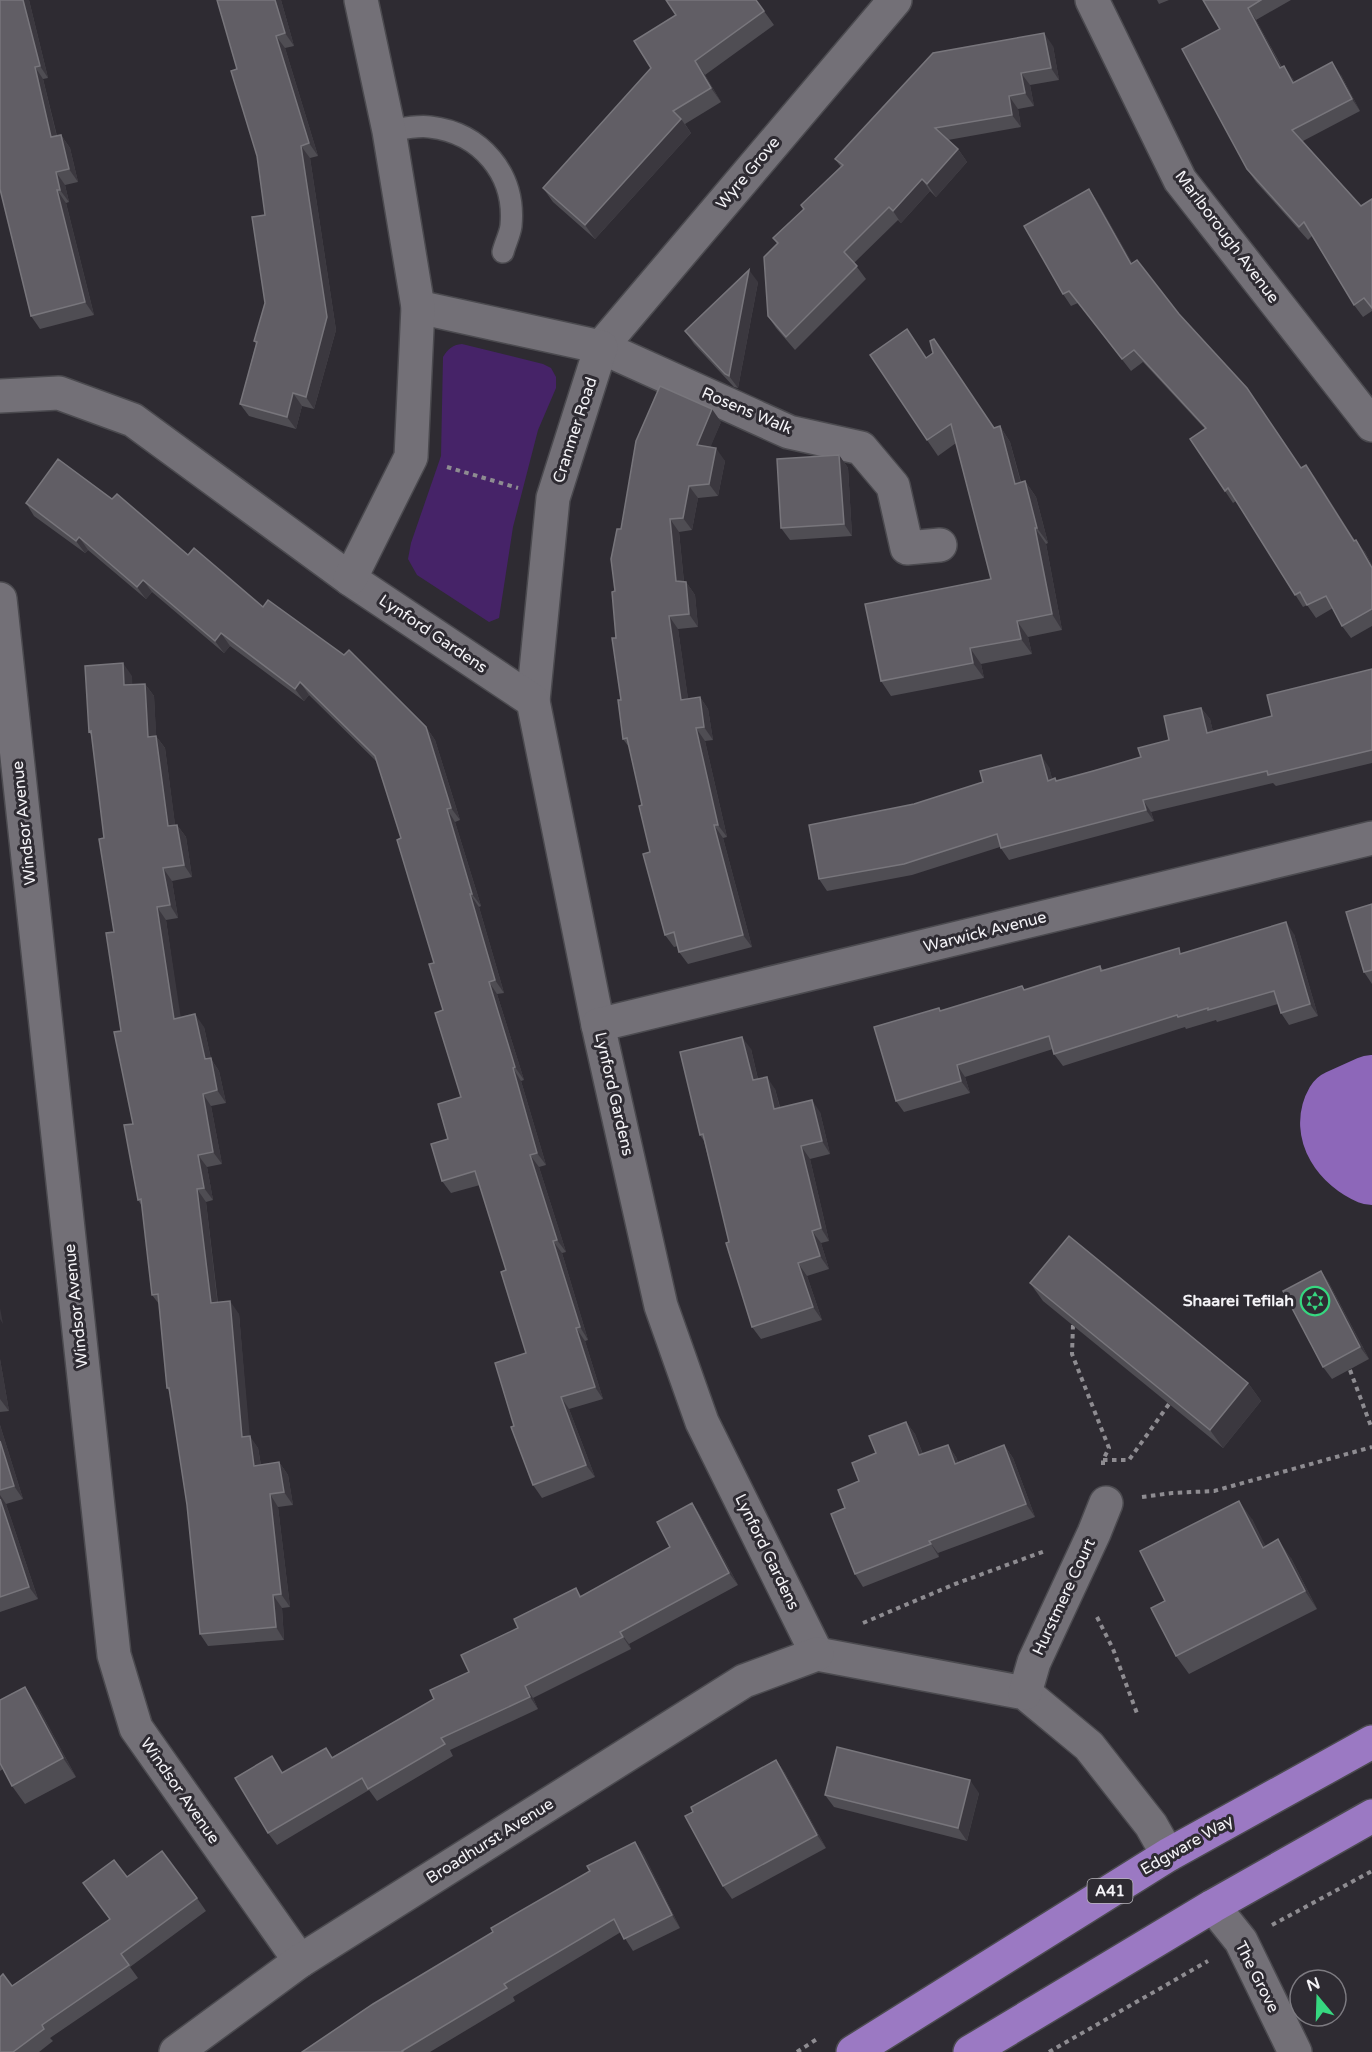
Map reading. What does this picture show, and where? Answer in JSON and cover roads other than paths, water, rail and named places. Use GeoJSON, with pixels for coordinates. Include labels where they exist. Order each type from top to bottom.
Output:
{"type":"FeatureCollection","features":[{"type":"Feature","properties":{"kind":"highway","name":"Edgware Way"},"geometry":{"type":"LineString","coordinates":[[853,2052],[1168,1855],[1372,1742]]}},
{"type":"Feature","properties":{"kind":"highway"},"geometry":{"type":"LineString","coordinates":[[970,2052],[1213,1906],[1372,1816]]}},
{"type":"Feature","properties":{"kind":"street"},"geometry":{"type":"LineString","coordinates":[[350,579],[411,457],[418,307],[388,131],[361,0]]}},
{"type":"Feature","properties":{"kind":"street","name":"Wyre Grove"},"geometry":{"type":"LineString","coordinates":[[602,347],[895,0]]}},
{"type":"Feature","properties":{"kind":"street","name":"Marlborough Avenue"},"geometry":{"type":"LineString","coordinates":[[1092,0],[1180,180],[1372,425]]}},
{"type":"Feature","properties":{"kind":"street"},"geometry":{"type":"LineString","coordinates":[[418,307],[602,347]]}},
{"type":"Feature","properties":{"kind":"street","name":"Cranmer Road"},"geometry":{"type":"LineString","coordinates":[[533,701],[553,498],[602,347]]}},
{"type":"Feature","properties":{"kind":"street","name":"Rosens Walk"},"geometry":{"type":"LineString","coordinates":[[602,347],[789,432],[861,448],[893,486],[907,548],[940,544]]}},
{"type":"Feature","properties":{"kind":"street","name":"Lynford Gardens"},"geometry":{"type":"LineString","coordinates":[[0,396],[59,393],[133,420],[350,579],[533,701],[598,1025],[661,1306],[702,1422],[817,1654]]}},
{"type":"Feature","properties":{"kind":"street","name":"Windsor Avenue"},"geometry":{"type":"LineString","coordinates":[[0,599],[114,1655],[136,1728],[300,1961]]}},
{"type":"Feature","properties":{"kind":"street","name":"Warwick Avenue"},"geometry":{"type":"LineString","coordinates":[[598,1025],[1372,838]]}},
{"type":"Feature","properties":{"kind":"street","name":"Hurstmere Court"},"geometry":{"type":"LineString","coordinates":[[1025,1693],[1034,1662],[1106,1503]]}},
{"type":"Feature","properties":{"kind":"street"},"geometry":{"type":"LineString","coordinates":[[817,1654],[1025,1693],[1089,1746],[1151,1825],[1168,1855]]}},
{"type":"Feature","properties":{"kind":"street","name":"Broadhurst Avenue"},"geometry":{"type":"LineString","coordinates":[[176,2052],[300,1961],[744,1681],[817,1654]]}},
{"type":"Feature","properties":{"kind":"street","name":"The Grove"},"geometry":{"type":"LineString","coordinates":[[1213,1906],[1241,1941],[1295,2052]]}},
{"type":"Feature","properties":{"kind":"lane"},"geometry":{"type":"LineString","coordinates":[[388,131],[428,126],[455,133],[480,146],[500,170],[509,188],[511,226],[503,252]]}},
{"type":"Feature","properties":{"kind":"waterway"},"geometry":{"type":"LineString","coordinates":[[1372,1091],[1341,1105],[1336,1125],[1342,1143],[1348,1151],[1372,1169]]}},
{"type":"Feature","properties":{"kind":"place","name":"Shaarei Tefilah"},"geometry":{"type":"Point","coordinates":[1315,1301]}}]}
